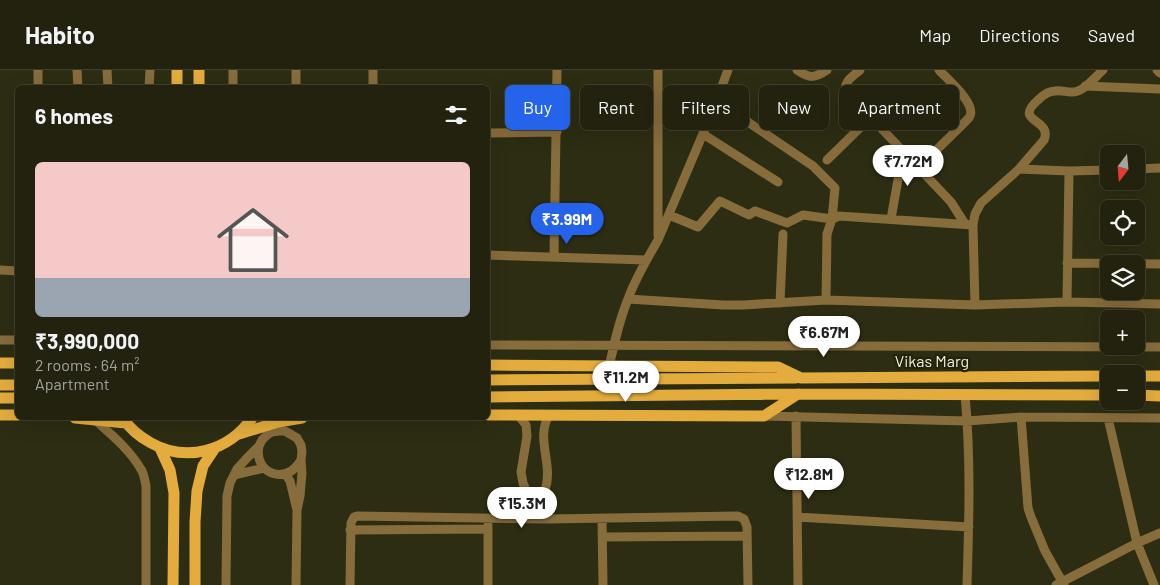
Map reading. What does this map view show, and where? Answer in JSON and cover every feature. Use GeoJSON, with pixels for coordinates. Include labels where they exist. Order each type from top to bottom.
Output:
{"type":"FeatureCollection","features":[{"type":"Feature","properties":{"kind":"main road"},"geometry":{"type":"LineString","coordinates":[[177,70],[177,85]]}},
{"type":"Feature","properties":{"kind":"main road"},"geometry":{"type":"LineString","coordinates":[[199,70],[199,85]]}},
{"type":"Feature","properties":{"kind":"main road"},"geometry":{"type":"LineString","coordinates":[[0,363],[15,363]]}},
{"type":"Feature","properties":{"kind":"main road","name":"Vikas Marg"},"geometry":{"type":"LineString","coordinates":[[490,365],[778,367],[801,378],[1100,376]]}},
{"type":"Feature","properties":{"kind":"main road"},"geometry":{"type":"LineString","coordinates":[[1145,376],[1160,376]]}},
{"type":"Feature","properties":{"kind":"main road"},"geometry":{"type":"LineString","coordinates":[[490,380],[801,378]]}},
{"type":"Feature","properties":{"kind":"main road"},"geometry":{"type":"LineString","coordinates":[[0,385],[15,385]]}},
{"type":"Feature","properties":{"kind":"main road","name":"Vikas Marg"},"geometry":{"type":"LineString","coordinates":[[490,398],[781,394],[1100,395]]}},
{"type":"Feature","properties":{"kind":"main road"},"geometry":{"type":"LineString","coordinates":[[490,415],[518,415],[545,423],[764,416],[798,394]]}},
{"type":"Feature","properties":{"kind":"main road"},"geometry":{"type":"LineString","coordinates":[[1145,395],[1160,396]]}},
{"type":"Feature","properties":{"kind":"main road"},"geometry":{"type":"LineString","coordinates":[[0,398],[15,398]]}},
{"type":"Feature","properties":{"kind":"main road"},"geometry":{"type":"LineString","coordinates":[[0,415],[15,415]]}},
{"type":"Feature","properties":{"kind":"main road"},"geometry":{"type":"LineString","coordinates":[[95,420],[125,420],[141,438],[160,448],[178,452],[196,452],[215,448],[244,432],[290,420]]}},
{"type":"Feature","properties":{"kind":"main road"},"geometry":{"type":"LineString","coordinates":[[244,432],[251,420]]}},
{"type":"Feature","properties":{"kind":"main road"},"geometry":{"type":"LineString","coordinates":[[160,448],[170,470],[174,493],[173,585]]}},
{"type":"Feature","properties":{"kind":"main road"},"geometry":{"type":"LineString","coordinates":[[195,585],[197,491],[203,466],[215,448]]}},
{"type":"Feature","properties":{"kind":"street"},"geometry":{"type":"LineString","coordinates":[[38,70],[38,85]]}},
{"type":"Feature","properties":{"kind":"street"},"geometry":{"type":"LineString","coordinates":[[78,70],[78,85]]}},
{"type":"Feature","properties":{"kind":"street"},"geometry":{"type":"LineString","coordinates":[[107,70],[108,85]]}},
{"type":"Feature","properties":{"kind":"street"},"geometry":{"type":"LineString","coordinates":[[150,70],[150,85]]}},
{"type":"Feature","properties":{"kind":"street"},"geometry":{"type":"LineString","coordinates":[[233,70],[233,85]]}},
{"type":"Feature","properties":{"kind":"street"},"geometry":{"type":"LineString","coordinates":[[296,70],[296,85]]}},
{"type":"Feature","properties":{"kind":"street"},"geometry":{"type":"LineString","coordinates":[[373,70],[373,85]]}},
{"type":"Feature","properties":{"kind":"street"},"geometry":{"type":"LineString","coordinates":[[554,257],[557,70]]}},
{"type":"Feature","properties":{"kind":"street"},"geometry":{"type":"LineString","coordinates":[[658,70],[658,240]]}},
{"type":"Feature","properties":{"kind":"street"},"geometry":{"type":"LineString","coordinates":[[797,70],[804,75],[812,77],[827,70]]}},
{"type":"Feature","properties":{"kind":"street"},"geometry":{"type":"LineString","coordinates":[[845,85],[846,82],[860,70]]}},
{"type":"Feature","properties":{"kind":"street"},"geometry":{"type":"LineString","coordinates":[[919,167],[970,116],[971,109],[968,101],[938,70]]}},
{"type":"Feature","properties":{"kind":"street"},"geometry":{"type":"LineString","coordinates":[[969,224],[981,203],[1020,169],[1044,140],[1045,130],[1043,126],[1030,116],[1030,110],[1033,105],[1045,94],[1053,91],[1078,91],[1103,70]]}},
{"type":"Feature","properties":{"kind":"street"},"geometry":{"type":"LineString","coordinates":[[1157,70],[1160,73]]}},
{"type":"Feature","properties":{"kind":"street"},"geometry":{"type":"LineString","coordinates":[[721,85],[724,72]]}},
{"type":"Feature","properties":{"kind":"street"},"geometry":{"type":"LineString","coordinates":[[1085,86],[1160,89]]}},
{"type":"Feature","properties":{"kind":"street"},"geometry":{"type":"LineString","coordinates":[[749,123],[813,166],[835,188],[832,219],[827,234],[826,300]]}},
{"type":"Feature","properties":{"kind":"street"},"geometry":{"type":"LineString","coordinates":[[609,367],[613,346],[628,299],[646,260],[658,240],[705,130]]}},
{"type":"Feature","properties":{"kind":"street"},"geometry":{"type":"LineString","coordinates":[[826,160],[857,130]]}},
{"type":"Feature","properties":{"kind":"street"},"geometry":{"type":"LineString","coordinates":[[883,130],[919,167],[969,224],[975,305]]}},
{"type":"Feature","properties":{"kind":"street"},"geometry":{"type":"LineString","coordinates":[[490,133],[557,132]]}},
{"type":"Feature","properties":{"kind":"street"},"geometry":{"type":"LineString","coordinates":[[703,134],[778,182]]}},
{"type":"Feature","properties":{"kind":"street"},"geometry":{"type":"LineString","coordinates":[[891,219],[903,151]]}},
{"type":"Feature","properties":{"kind":"street"},"geometry":{"type":"LineString","coordinates":[[1145,169],[1160,168]]}},
{"type":"Feature","properties":{"kind":"street"},"geometry":{"type":"LineString","coordinates":[[1020,169],[1100,170]]}},
{"type":"Feature","properties":{"kind":"street"},"geometry":{"type":"LineString","coordinates":[[1067,302],[1069,171]]}},
{"type":"Feature","properties":{"kind":"street"},"geometry":{"type":"LineString","coordinates":[[669,215],[698,227],[720,201],[749,215],[755,211],[787,223],[803,215],[832,219],[839,216],[969,224]]}},
{"type":"Feature","properties":{"kind":"street"},"geometry":{"type":"LineString","coordinates":[[780,303],[783,234]]}},
{"type":"Feature","properties":{"kind":"street"},"geometry":{"type":"LineString","coordinates":[[490,255],[646,260]]}},
{"type":"Feature","properties":{"kind":"street"},"geometry":{"type":"LineString","coordinates":[[1067,263],[1160,264]]}},
{"type":"Feature","properties":{"kind":"street"},"geometry":{"type":"LineString","coordinates":[[0,270],[15,271]]}},
{"type":"Feature","properties":{"kind":"street"},"geometry":{"type":"LineString","coordinates":[[628,299],[723,305],[826,300],[975,305],[1067,302],[1160,304]]}},
{"type":"Feature","properties":{"kind":"street"},"geometry":{"type":"LineString","coordinates":[[0,340],[15,340]]}},
{"type":"Feature","properties":{"kind":"street"},"geometry":{"type":"LineString","coordinates":[[490,345],[1160,347]]}},
{"type":"Feature","properties":{"kind":"street"},"geometry":{"type":"LineString","coordinates":[[965,394],[968,421],[969,527],[967,585]]}},
{"type":"Feature","properties":{"kind":"street"},"geometry":{"type":"LineString","coordinates":[[518,415],[532,436],[540,436],[545,423]]}},
{"type":"Feature","properties":{"kind":"street"},"geometry":{"type":"LineString","coordinates":[[764,416],[968,421],[1021,417],[1160,418]]}},
{"type":"Feature","properties":{"kind":"street"},"geometry":{"type":"LineString","coordinates":[[796,416],[798,585]]}},
{"type":"Feature","properties":{"kind":"street"},"geometry":{"type":"LineString","coordinates":[[1021,417],[1028,508],[1045,551],[1061,584],[1137,543],[1160,533]]}},
{"type":"Feature","properties":{"kind":"street"},"geometry":{"type":"LineString","coordinates":[[1108,418],[1137,543],[1154,585]]}},
{"type":"Feature","properties":{"kind":"street"},"geometry":{"type":"LineString","coordinates":[[95,420],[118,441],[143,472],[146,486],[146,585]]}},
{"type":"Feature","properties":{"kind":"street"},"geometry":{"type":"LineString","coordinates":[[290,433],[300,420]]}},
{"type":"Feature","properties":{"kind":"street"},"geometry":{"type":"LineString","coordinates":[[524,518],[527,493],[522,483],[521,472],[528,436],[526,428],[528,421],[533,420],[545,423]]}},
{"type":"Feature","properties":{"kind":"street"},"geometry":{"type":"LineString","coordinates":[[545,423],[542,436],[548,471],[548,483],[545,490],[547,519]]}},
{"type":"Feature","properties":{"kind":"street"},"geometry":{"type":"LineString","coordinates":[[226,585],[227,496],[230,483],[241,464],[272,432],[279,431],[290,433],[297,438],[302,452],[302,481],[297,510],[296,585]]}},
{"type":"Feature","properties":{"kind":"street"},"geometry":{"type":"LineString","coordinates":[[244,432],[261,443]]}},
{"type":"Feature","properties":{"kind":"street"},"geometry":{"type":"LineString","coordinates":[[261,443],[259,457],[264,468],[277,475],[292,472],[301,460]]}},
{"type":"Feature","properties":{"kind":"street"},"geometry":{"type":"LineString","coordinates":[[234,475],[264,468]]}},
{"type":"Feature","properties":{"kind":"street"},"geometry":{"type":"LineString","coordinates":[[285,474],[290,481],[297,510]]}},
{"type":"Feature","properties":{"kind":"street"},"geometry":{"type":"LineString","coordinates":[[527,493],[536,495],[545,490]]}},
{"type":"Feature","properties":{"kind":"street"},"geometry":{"type":"LineString","coordinates":[[350,585],[350,530],[352,521],[357,516],[547,519],[738,516],[744,519],[747,527],[748,585]]}},
{"type":"Feature","properties":{"kind":"street"},"geometry":{"type":"LineString","coordinates":[[488,517],[488,585]]}},
{"type":"Feature","properties":{"kind":"street"},"geometry":{"type":"LineString","coordinates":[[797,517],[969,527]]}},
{"type":"Feature","properties":{"kind":"street"},"geometry":{"type":"LineString","coordinates":[[602,518],[603,585]]}},
{"type":"Feature","properties":{"kind":"street"},"geometry":{"type":"LineString","coordinates":[[350,530],[488,529]]}},
{"type":"Feature","properties":{"kind":"street"},"geometry":{"type":"LineString","coordinates":[[602,537],[747,536]]}}]}
